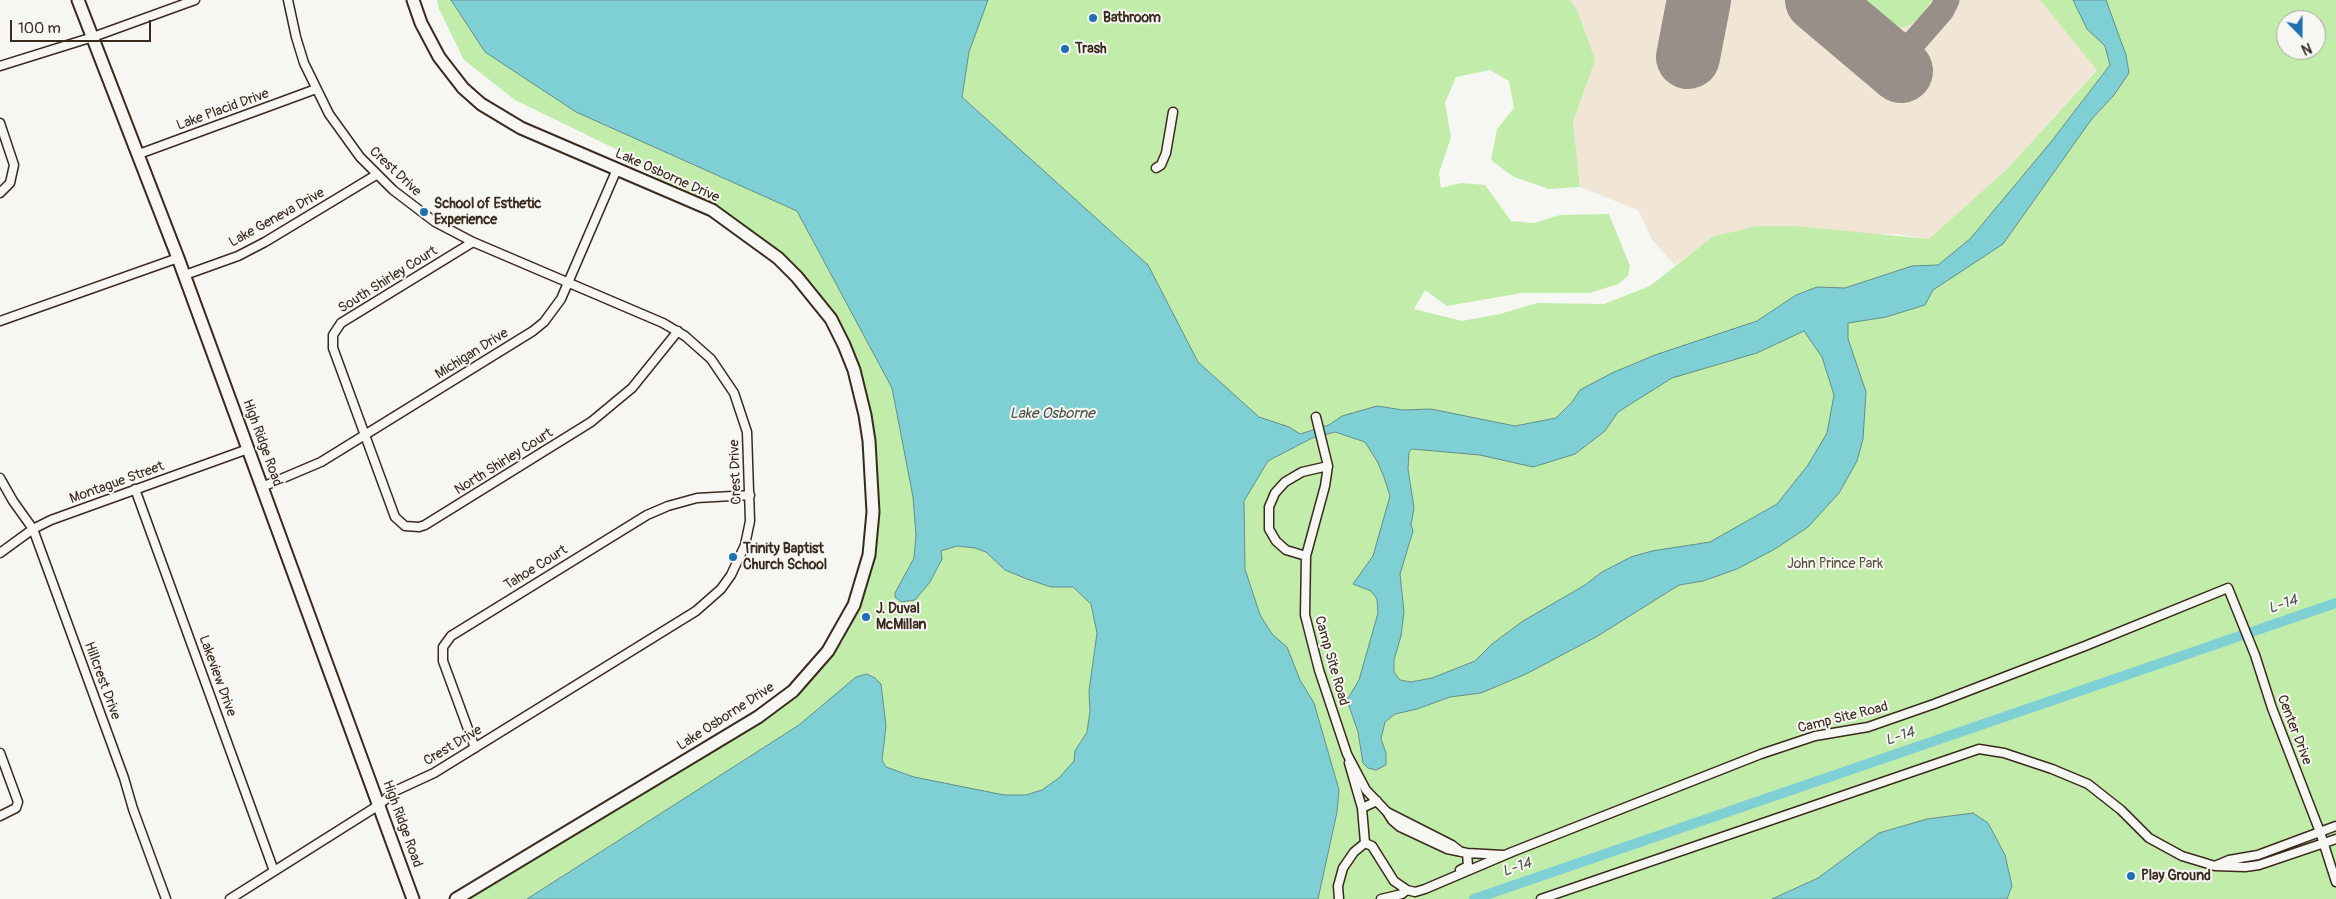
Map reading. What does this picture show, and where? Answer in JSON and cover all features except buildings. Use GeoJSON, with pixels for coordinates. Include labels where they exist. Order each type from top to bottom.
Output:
{"type":"FeatureCollection","features":[{"type":"Feature","properties":{"kind":"street","name":"High Ridge Road"},"geometry":{"type":"LineString","coordinates":[[78,0],[185,275],[413,899]]}},
{"type":"Feature","properties":{"kind":"street"},"geometry":{"type":"LineString","coordinates":[[0,66],[93,37],[195,0]]}},
{"type":"Feature","properties":{"kind":"street","name":"Crest Drive"},"geometry":{"type":"LineString","coordinates":[[230,899],[379,805],[395,791],[434,773],[693,613],[710,600],[721,588],[739,561],[747,537],[750,495],[747,432],[734,393],[711,359],[678,331],[473,242],[435,222],[413,207],[376,175],[344,136],[316,89],[296,37],[288,0]]}},
{"type":"Feature","properties":{"kind":"street","name":"Lake Osborne Drive"},"geometry":{"type":"LineString","coordinates":[[413,0],[421,23],[439,58],[463,88],[481,104],[521,128],[712,210],[778,258],[797,277],[831,319],[854,370],[865,415],[874,512],[869,555],[860,589],[842,629],[812,672],[786,696],[758,717],[456,899]]}},
{"type":"Feature","properties":{"kind":"street","name":"Lake Placid Drive"},"geometry":{"type":"LineString","coordinates":[[139,154],[316,89]]}},
{"type":"Feature","properties":{"kind":"street"},"geometry":{"type":"LineString","coordinates":[[1156,168],[1161,165],[1166,153],[1173,112]]}},
{"type":"Feature","properties":{"kind":"street"},"geometry":{"type":"LineString","coordinates":[[0,123],[14,165],[10,183],[0,193]]}},
{"type":"Feature","properties":{"kind":"street","name":"Michigan Drive"},"geometry":{"type":"LineString","coordinates":[[262,487],[321,462],[533,331],[554,311],[616,169]]}},
{"type":"Feature","properties":{"kind":"street","name":"Lake Geneva Drive"},"geometry":{"type":"LineString","coordinates":[[185,275],[224,261],[265,242],[376,175]]}},
{"type":"Feature","properties":{"kind":"street","name":"South Shirley Court"},"geometry":{"type":"LineString","coordinates":[[365,435],[333,348],[333,334],[336,328],[473,242]]}},
{"type":"Feature","properties":{"kind":"street"},"geometry":{"type":"LineString","coordinates":[[0,321],[178,258]]}},
{"type":"Feature","properties":{"kind":"street","name":"North Shirley Court"},"geometry":{"type":"LineString","coordinates":[[365,435],[395,517],[405,526],[419,527],[583,428],[612,406],[644,376],[678,331]]}},
{"type":"Feature","properties":{"kind":"street","name":"Camp Site Road"},"geometry":{"type":"LineString","coordinates":[[1316,417],[1326,449],[1328,466],[1325,486],[1306,556],[1305,615],[1320,670],[1346,754],[1366,790],[1392,820],[1413,834],[1447,849],[1505,855],[1761,754],[1815,736],[1868,727],[1934,704],[2228,588]]}},
{"type":"Feature","properties":{"kind":"street","name":"Montague Street"},"geometry":{"type":"LineString","coordinates":[[0,553],[33,530],[57,518],[248,449]]}},
{"type":"Feature","properties":{"kind":"street"},"geometry":{"type":"LineString","coordinates":[[1306,556],[1286,550],[1276,541],[1269,529],[1269,507],[1275,493],[1285,482],[1302,472],[1328,466]]}},
{"type":"Feature","properties":{"kind":"street","name":"Hillcrest Drive"},"geometry":{"type":"LineString","coordinates":[[0,478],[12,501],[33,530],[124,778],[133,810],[166,899]]}},
{"type":"Feature","properties":{"kind":"street","name":"Lakeview Drive"},"geometry":{"type":"LineString","coordinates":[[135,489],[274,871]]}},
{"type":"Feature","properties":{"kind":"street","name":"Tahoe Court"},"geometry":{"type":"LineString","coordinates":[[475,748],[443,661],[443,647],[450,636],[647,515],[668,506],[697,498],[750,495]]}},
{"type":"Feature","properties":{"kind":"street","name":"Center Drive"},"geometry":{"type":"LineString","coordinates":[[2228,588],[2255,655],[2272,708],[2324,843],[2336,882]]}},
{"type":"Feature","properties":{"kind":"street"},"geometry":{"type":"LineString","coordinates":[[1541,899],[1979,749],[2004,753],[2052,768],[2088,784],[2121,810],[2149,838],[2182,856],[2215,866],[2259,866],[2336,839]]}},
{"type":"Feature","properties":{"kind":"street"},"geometry":{"type":"LineString","coordinates":[[0,753],[18,802],[16,808],[0,816]]}},
{"type":"Feature","properties":{"kind":"street"},"geometry":{"type":"LineString","coordinates":[[1346,754],[1362,808],[1366,843]]}},
{"type":"Feature","properties":{"kind":"street"},"geometry":{"type":"LineString","coordinates":[[1362,808],[1377,801]]}},
{"type":"Feature","properties":{"kind":"street"},"geometry":{"type":"LineString","coordinates":[[2215,866],[2228,860],[2258,855],[2336,826]]}},
{"type":"Feature","properties":{"kind":"street"},"geometry":{"type":"LineString","coordinates":[[1366,843],[1372,846],[1394,881],[1407,890],[1415,892],[1505,855]]}},
{"type":"Feature","properties":{"kind":"street"},"geometry":{"type":"LineString","coordinates":[[1339,899],[1338,886],[1343,868],[1354,852],[1366,843]]}},
{"type":"Feature","properties":{"kind":"street"},"geometry":{"type":"LineString","coordinates":[[1453,876],[1454,873],[1468,866],[1464,852]]}},
{"type":"Feature","properties":{"kind":"street"},"geometry":{"type":"LineString","coordinates":[[1381,899],[1402,894],[1407,890]]}},
{"type":"Feature","properties":{"kind":"shaded area"},"geometry":{"type":"Polygon","coordinates":[[[1570,0],[2040,0],[2097,69],[2008,168],[1929,239],[1897,234],[1712,237],[1675,265],[1652,240],[1638,210],[1580,187],[1573,122],[1594,60],[1578,12],[1570,0]]]}},
{"type":"Feature","properties":{"kind":"green space","name":"John Prince Park"},"geometry":{"type":"Polygon","coordinates":[[[437,0],[1570,0],[1578,12],[1595,60],[1573,122],[1580,187],[1549,189],[1514,177],[1491,160],[1497,129],[1514,108],[1509,81],[1490,70],[1456,77],[1445,103],[1451,137],[1439,173],[1441,188],[1461,183],[1485,185],[1511,221],[1534,223],[1560,215],[1609,214],[1630,266],[1628,276],[1618,284],[1590,293],[1522,293],[1447,306],[1425,290],[1414,309],[1462,321],[1500,314],[1537,303],[1604,304],[1650,286],[1712,237],[1757,226],[1795,226],[1929,239],[2008,168],[2097,70],[2040,0],[2336,0],[2336,899],[461,899],[691,763],[812,678],[843,641],[858,606],[875,525],[868,407],[805,279],[770,244],[679,195],[624,153],[515,100],[464,60],[439,9],[437,0]]]}},
{"type":"Feature","properties":{"kind":"green space"},"geometry":{"type":"Polygon","coordinates":[[[1849,0],[1932,0],[1920,17],[1907,26],[1893,30],[1876,23],[1849,0]]]}},
{"type":"Feature","properties":{"kind":"water","name":"Lake Osborne"},"geometry":{"type":"Polygon","coordinates":[[[451,0],[988,0],[969,52],[962,97],[1148,265],[1198,362],[1259,417],[1289,427],[1300,434],[1329,425],[1342,416],[1377,406],[1403,410],[1431,409],[1515,426],[1556,418],[1572,402],[1580,390],[1612,373],[1655,355],[1757,321],[1796,295],[1817,287],[1845,288],[1912,266],[1938,265],[1970,239],[2051,142],[2110,65],[2105,46],[2087,29],[2073,0],[2106,0],[2126,55],[2129,73],[2114,95],[2091,120],[2003,244],[1933,290],[1925,305],[1886,317],[1848,323],[1848,339],[1866,392],[1863,439],[1857,461],[1839,493],[1808,527],[1775,549],[1737,569],[1703,581],[1679,585],[1596,637],[1526,674],[1481,693],[1450,697],[1417,709],[1395,714],[1385,722],[1381,739],[1386,753],[1386,765],[1376,770],[1368,768],[1363,763],[1358,732],[1347,700],[1359,680],[1378,613],[1377,599],[1371,591],[1353,584],[1373,556],[1390,496],[1384,477],[1365,442],[1335,432],[1312,438],[1268,461],[1244,501],[1245,569],[1260,615],[1272,634],[1287,647],[1300,680],[1314,703],[1339,790],[1337,812],[1318,899],[527,899],[799,725],[856,677],[867,674],[881,684],[886,726],[882,760],[886,767],[914,777],[1004,795],[1026,795],[1042,790],[1059,778],[1074,761],[1075,751],[1087,732],[1090,711],[1089,691],[1097,633],[1091,604],[1073,587],[1051,587],[1027,579],[1005,570],[986,552],[975,548],[957,546],[941,551],[942,559],[930,582],[915,600],[901,602],[895,597],[895,593],[914,558],[916,535],[913,497],[892,388],[797,211],[576,112],[485,52],[451,0]],[[1804,331],[1757,353],[1672,378],[1618,412],[1605,431],[1575,454],[1533,467],[1480,455],[1412,449],[1409,452],[1408,469],[1414,508],[1411,525],[1413,531],[1400,574],[1404,612],[1401,636],[1394,660],[1394,672],[1400,680],[1411,682],[1432,678],[1475,661],[1492,644],[1523,621],[1585,585],[1602,572],[1631,557],[1652,551],[1710,542],[1777,504],[1808,465],[1827,433],[1834,395],[1822,357],[1804,331]]]}},
{"type":"Feature","properties":{"kind":"water"},"geometry":{"type":"Polygon","coordinates":[[[1973,813],[1988,823],[2005,855],[2012,886],[2007,899],[1772,899],[1818,878],[1879,833],[1927,819],[1973,813]]]}},
{"type":"Feature","properties":{"kind":"waterway","name":"L-14"},"geometry":{"type":"LineString","coordinates":[[1474,899],[2336,603]]}},
{"type":"Feature","properties":{"kind":"taxiway"},"geometry":{"type":"LineString","coordinates":[[1888,60],[1915,41],[1942,10],[1947,0]]}},
{"type":"Feature","properties":{"kind":"runway"},"geometry":{"type":"LineString","coordinates":[[1688,57],[1699,0]]}},
{"type":"Feature","properties":{"kind":"runway"},"geometry":{"type":"LineString","coordinates":[[1817,0],[1901,71]]}},
{"type":"Feature","properties":{"kind":"place","name":"Bathroom"},"geometry":{"type":"Point","coordinates":[1093,18]}},
{"type":"Feature","properties":{"kind":"place","name":"Trash"},"geometry":{"type":"Point","coordinates":[1065,49]}},
{"type":"Feature","properties":{"kind":"place","name":"School of Esthetic Experience"},"geometry":{"type":"Point","coordinates":[424,212]}},
{"type":"Feature","properties":{"kind":"place","name":"Trinity Baptist Church School"},"geometry":{"type":"Point","coordinates":[733,557]}},
{"type":"Feature","properties":{"kind":"place","name":"J. Duval McMillan"},"geometry":{"type":"Point","coordinates":[866,617]}},
{"type":"Feature","properties":{"kind":"place","name":"Play Ground"},"geometry":{"type":"Point","coordinates":[2131,876]}}]}
